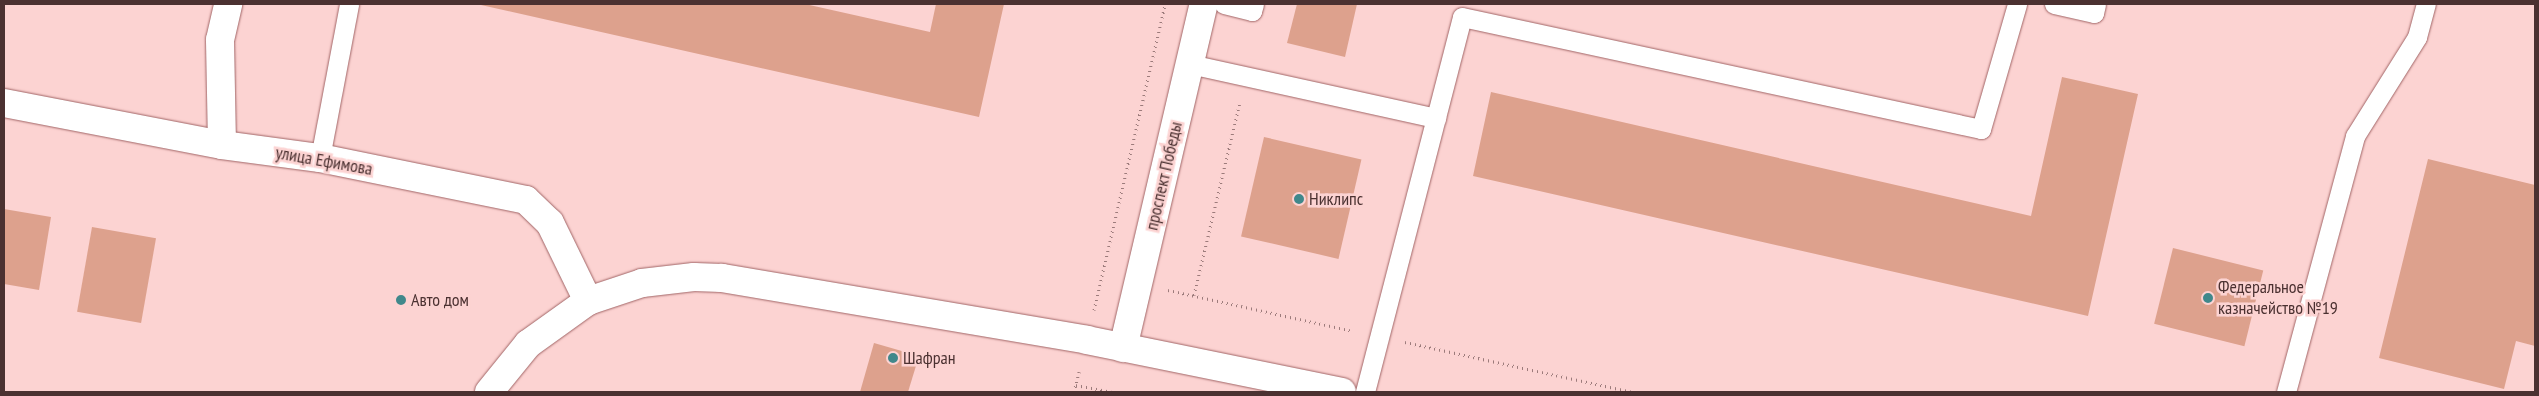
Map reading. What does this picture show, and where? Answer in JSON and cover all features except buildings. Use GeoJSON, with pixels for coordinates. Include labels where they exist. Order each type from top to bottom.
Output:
{"type":"FeatureCollection","features":[{"type":"Feature","properties":{"kind":"street"},"geometry":{"type":"LineString","coordinates":[[222,145],[220,40],[228,4]]}},
{"type":"Feature","properties":{"kind":"street","name":"проспект Победы"},"geometry":{"type":"LineString","coordinates":[[1123,348],[1204,4]]}},
{"type":"Feature","properties":{"kind":"street","name":"улица Ефимова"},"geometry":{"type":"LineString","coordinates":[[4,103],[222,145],[320,158],[526,200],[550,223],[588,301]]}},
{"type":"Feature","properties":{"kind":"street"},"geometry":{"type":"LineString","coordinates":[[489,392],[528,344],[588,301],[614,290],[665,279],[722,278],[1087,340],[1342,392]]}},
{"type":"Feature","properties":{"kind":"lane"},"geometry":{"type":"LineString","coordinates":[[320,158],[349,4]]}},
{"type":"Feature","properties":{"kind":"lane"},"geometry":{"type":"LineString","coordinates":[[1224,4],[1252,11],[1254,4]]}},
{"type":"Feature","properties":{"kind":"lane"},"geometry":{"type":"LineString","coordinates":[[1365,392],[1462,17],[1981,129],[2017,4]]}},
{"type":"Feature","properties":{"kind":"lane"},"geometry":{"type":"LineString","coordinates":[[2054,4],[2094,13],[2096,4]]}},
{"type":"Feature","properties":{"kind":"lane"},"geometry":{"type":"LineString","coordinates":[[2286,392],[2355,136],[2417,37],[2426,4]]}},
{"type":"Feature","properties":{"kind":"lane"},"geometry":{"type":"LineString","coordinates":[[1190,64],[1436,118]]}},
{"type":"Feature","properties":{"kind":"path"},"geometry":{"type":"LineString","coordinates":[[1074,392],[1165,4]]}},
{"type":"Feature","properties":{"kind":"path"},"geometry":{"type":"LineString","coordinates":[[1194,295],[1246,76]]}},
{"type":"Feature","properties":{"kind":"path"},"geometry":{"type":"LineString","coordinates":[[1076,385],[1113,392]]}},
{"type":"Feature","properties":{"kind":"place","name":"Никлипс"},"geometry":{"type":"Point","coordinates":[1299,199]}},
{"type":"Feature","properties":{"kind":"place","name":"Федеральное казначейство №19"},"geometry":{"type":"Point","coordinates":[2208,298]}},
{"type":"Feature","properties":{"kind":"place","name":"Авто дом"},"geometry":{"type":"Point","coordinates":[401,300]}},
{"type":"Feature","properties":{"kind":"place","name":"Шафран"},"geometry":{"type":"Point","coordinates":[893,358]}}]}
